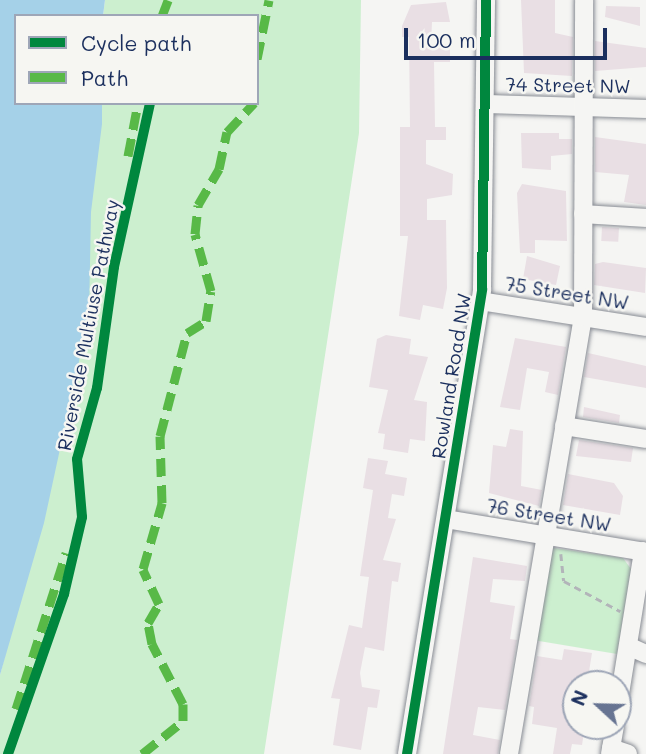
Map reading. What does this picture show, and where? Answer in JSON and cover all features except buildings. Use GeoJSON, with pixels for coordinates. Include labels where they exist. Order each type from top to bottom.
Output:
{"type":"FeatureCollection","features":[{"type":"Feature","properties":{"kind":"street","name":"Rowland Road NW"},"geometry":{"type":"LineString","coordinates":[[407,754],[480,301],[488,104],[486,0]]}},
{"type":"Feature","properties":{"kind":"street"},"geometry":{"type":"LineString","coordinates":[[509,754],[583,317],[584,0]]}},
{"type":"Feature","properties":{"kind":"street","name":"74 Street NW"},"geometry":{"type":"LineString","coordinates":[[488,104],[584,104],[646,109]]}},
{"type":"Feature","properties":{"kind":"street"},"geometry":{"type":"LineString","coordinates":[[583,214],[646,218]]}},
{"type":"Feature","properties":{"kind":"street","name":"75 Street NW"},"geometry":{"type":"LineString","coordinates":[[480,301],[646,327]]}},
{"type":"Feature","properties":{"kind":"street"},"geometry":{"type":"LineString","coordinates":[[564,426],[646,439]]}},
{"type":"Feature","properties":{"kind":"street","name":"76 Street NW"},"geometry":{"type":"LineString","coordinates":[[446,519],[645,552]]}},
{"type":"Feature","properties":{"kind":"street"},"geometry":{"type":"LineString","coordinates":[[624,670],[645,552]]}},
{"type":"Feature","properties":{"kind":"street"},"geometry":{"type":"LineString","coordinates":[[628,646],[646,653]]}},
{"type":"Feature","properties":{"kind":"path"},"geometry":{"type":"LineString","coordinates":[[561,550],[564,581],[623,612]]}},
{"type":"Feature","properties":{"kind":"green space"},"geometry":{"type":"Polygon","coordinates":[[[105,0],[361,0],[359,133],[264,754],[0,754],[0,675],[64,426],[102,105],[259,105],[259,14],[103,14],[105,0]]]}},
{"type":"Feature","properties":{"kind":"green space"},"geometry":{"type":"Polygon","coordinates":[[[547,547],[623,558],[631,569],[617,654],[533,640],[547,547]]]}},
{"type":"Feature","properties":{"kind":"water"},"geometry":{"type":"Polygon","coordinates":[[[0,0],[105,0],[103,14],[14,14],[14,105],[102,105],[102,124],[91,212],[89,315],[44,523],[0,675],[0,0]]]}},
{"type":"Feature","properties":{"kind":"marked path"},"geometry":{"type":"LineString","coordinates":[[163,14],[168,0]]}},
{"type":"Feature","properties":{"kind":"marked path"},"geometry":{"type":"LineString","coordinates":[[259,49],[269,0]]}},
{"type":"Feature","properties":{"kind":"marked path"},"geometry":{"type":"LineString","coordinates":[[128,156],[138,105]]}},
{"type":"Feature","properties":{"kind":"marked path"},"geometry":{"type":"LineString","coordinates":[[142,754],[183,721],[183,704],[152,644],[148,623],[159,604],[143,569],[162,503],[160,436],[187,333],[206,321],[211,291],[195,234],[198,205],[219,169],[227,132],[252,105]]}},
{"type":"Feature","properties":{"kind":"marked path"},"geometry":{"type":"LineString","coordinates":[[16,709],[66,553]]}},
{"type":"Feature","properties":{"kind":"cycle path"},"geometry":{"type":"LineString","coordinates":[[407,754],[482,289],[486,0]]}},
{"type":"Feature","properties":{"kind":"cycle path","name":"Riverside Multiuse Pathway"},"geometry":{"type":"LineString","coordinates":[[8,754],[64,594],[82,517],[77,459],[97,388],[114,267],[150,105]]}}]}
